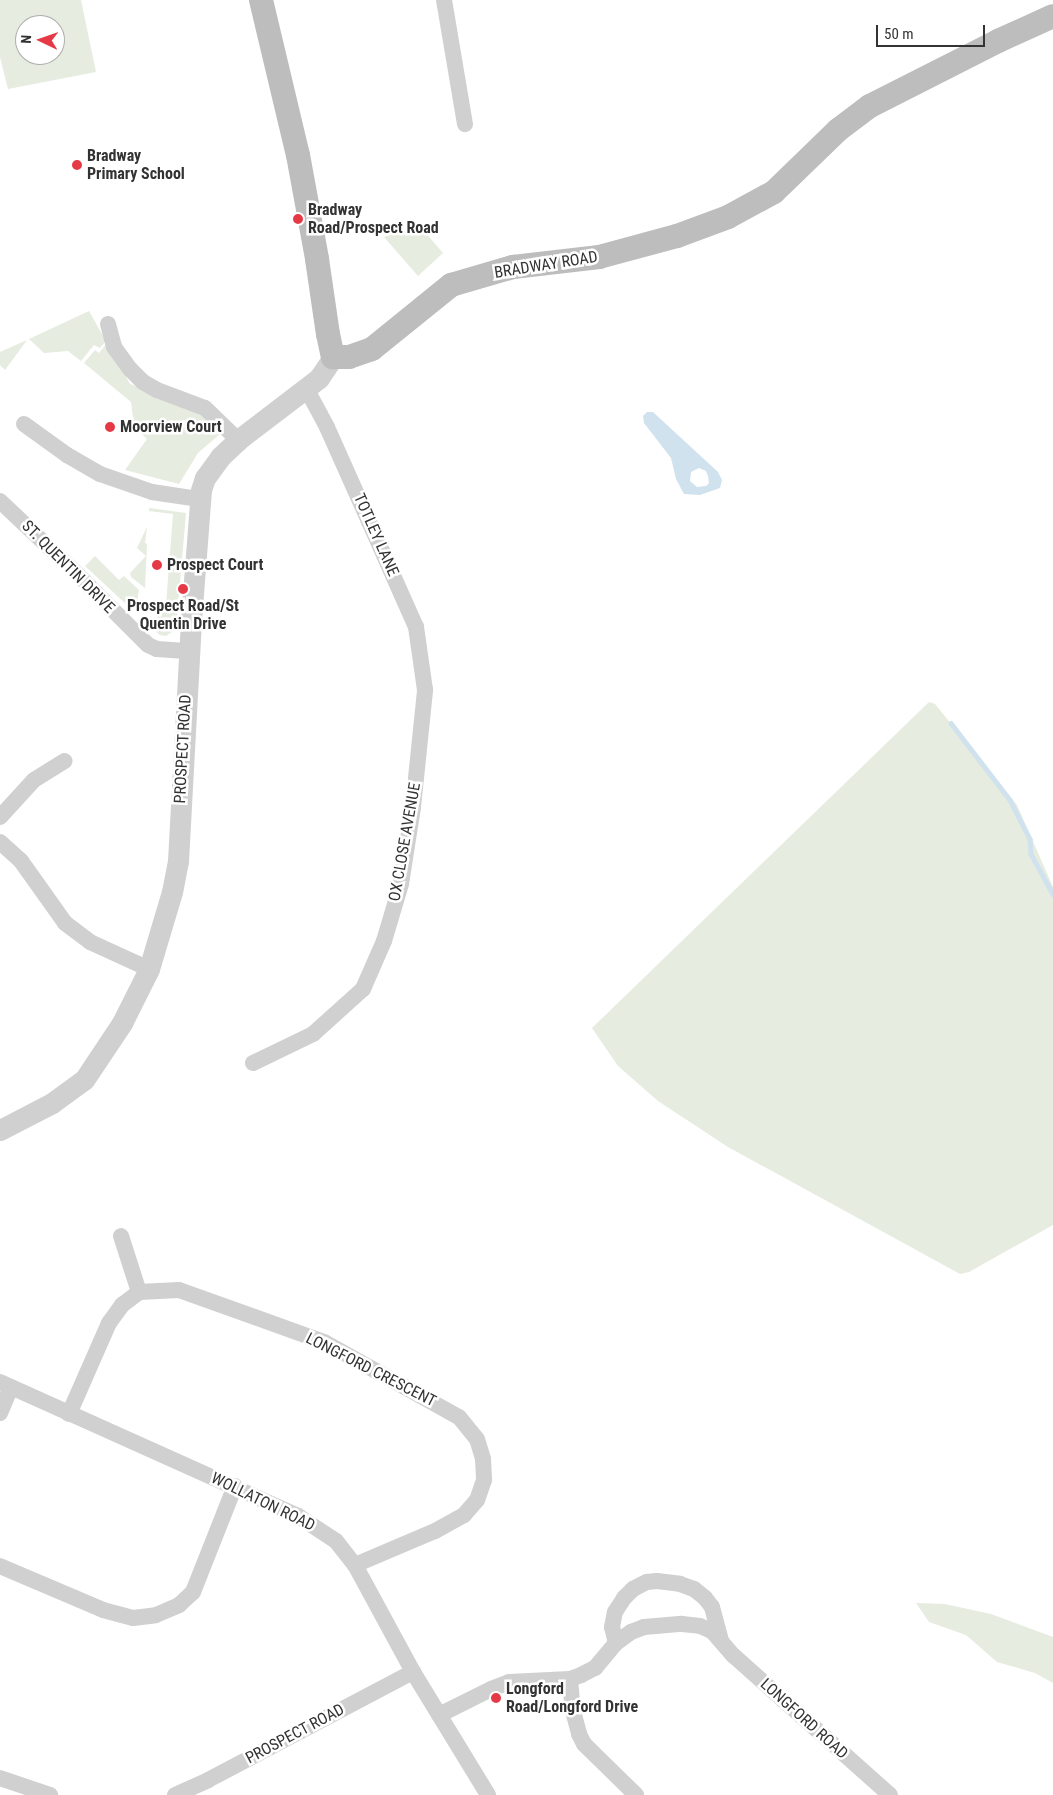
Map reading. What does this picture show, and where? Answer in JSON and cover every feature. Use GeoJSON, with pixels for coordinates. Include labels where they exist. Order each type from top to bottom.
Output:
{"type":"FeatureCollection","features":[{"type":"Feature","properties":{"kind":"main road"},"geometry":{"type":"LineString","coordinates":[[261,0],[296,145],[317,259],[324,317],[333,357]]}},
{"type":"Feature","properties":{"kind":"main road","name":"BRADWAY ROAD"},"geometry":{"type":"LineString","coordinates":[[333,357],[349,357],[372,349],[440,292],[458,282],[513,267],[599,257],[677,236],[728,217],[774,192],[838,130],[870,106],[998,41],[1053,16]]}},
{"type":"Feature","properties":{"kind":"street"},"geometry":{"type":"LineString","coordinates":[[444,0],[465,124]]}},
{"type":"Feature","properties":{"kind":"street"},"geometry":{"type":"LineString","coordinates":[[108,324],[114,347],[130,370],[143,382],[157,390],[205,408],[238,440]]}},
{"type":"Feature","properties":{"kind":"street","name":"PROSPECT ROAD"},"geometry":{"type":"LineString","coordinates":[[0,1130],[52,1103],[84,1080],[122,1023],[149,968],[172,892],[178,860],[199,499],[205,478],[211,468],[238,440],[319,378],[333,357]]}},
{"type":"Feature","properties":{"kind":"street","name":"TOTLEY LANE"},"geometry":{"type":"LineString","coordinates":[[306,388],[328,427],[416,627],[425,690]]}},
{"type":"Feature","properties":{"kind":"street"},"geometry":{"type":"LineString","coordinates":[[24,424],[66,455],[100,474],[152,492],[199,499]]}},
{"type":"Feature","properties":{"kind":"street","name":"ST. QUENTIN DRIVE"},"geometry":{"type":"LineString","coordinates":[[0,501],[76,572],[148,645],[157,648],[189,651]]}},
{"type":"Feature","properties":{"kind":"street","name":"OX CLOSE AVENUE"},"geometry":{"type":"LineString","coordinates":[[263,1063],[313,1034],[362,989],[384,942],[401,884],[413,807],[425,690]]}},
{"type":"Feature","properties":{"kind":"street"},"geometry":{"type":"LineString","coordinates":[[0,817],[34,780],[64,761]]}},
{"type":"Feature","properties":{"kind":"street"},"geometry":{"type":"LineString","coordinates":[[0,842],[21,861],[65,922],[90,942],[149,968]]}},
{"type":"Feature","properties":{"kind":"street"},"geometry":{"type":"LineString","coordinates":[[69,1414],[109,1323],[122,1306],[139,1292],[121,1236]]}},
{"type":"Feature","properties":{"kind":"street","name":"LONGFORD CRESCENT"},"geometry":{"type":"LineString","coordinates":[[139,1292],[179,1290],[324,1342],[434,1401],[459,1417],[477,1439],[483,1459],[484,1480],[477,1500],[464,1515],[436,1532],[355,1565]]}},
{"type":"Feature","properties":{"kind":"street"},"geometry":{"type":"LineString","coordinates":[[0,1413],[5,1385]]}},
{"type":"Feature","properties":{"kind":"street","name":"WOLLATON ROAD"},"geometry":{"type":"LineString","coordinates":[[5,1385],[235,1486],[318,1528],[336,1542],[355,1565],[413,1672],[488,1795]]}},
{"type":"Feature","properties":{"kind":"street"},"geometry":{"type":"LineString","coordinates":[[0,1566],[103,1610],[133,1618],[156,1615],[179,1605],[193,1592],[235,1486]]}},
{"type":"Feature","properties":{"kind":"street","name":"LONGFORD ROAD"},"geometry":{"type":"LineString","coordinates":[[616,1643],[612,1627],[615,1612],[624,1598],[633,1589],[647,1582],[657,1581],[680,1584],[694,1589],[705,1598],[712,1607],[721,1640]]}},
{"type":"Feature","properties":{"kind":"street","name":"LONGFORD ROAD"},"geometry":{"type":"LineString","coordinates":[[439,1715],[490,1689],[509,1682],[570,1679],[595,1668],[616,1643],[630,1632],[644,1627],[682,1624],[700,1626],[712,1632],[721,1640],[734,1656],[890,1795]]}},
{"type":"Feature","properties":{"kind":"street","name":"PROSPECT ROAD"},"geometry":{"type":"LineString","coordinates":[[175,1795],[208,1780],[413,1672]]}},
{"type":"Feature","properties":{"kind":"street"},"geometry":{"type":"LineString","coordinates":[[570,1679],[572,1712],[582,1740],[636,1795]]}},
{"type":"Feature","properties":{"kind":"street"},"geometry":{"type":"LineString","coordinates":[[0,1778],[39,1794]]}},
{"type":"Feature","properties":{"kind":"shaded area"},"geometry":{"type":"Polygon","coordinates":[[[0,0],[81,0],[96,72],[8,89],[0,57],[0,0]]]}},
{"type":"Feature","properties":{"kind":"shaded area"},"geometry":{"type":"Polygon","coordinates":[[[419,225],[443,253],[418,276],[384,237],[419,225]]]}},
{"type":"Feature","properties":{"kind":"shaded area"},"geometry":{"type":"Polygon","coordinates":[[[89,311],[106,341],[100,348],[94,345],[81,361],[68,351],[44,353],[29,339],[89,311]]]}},
{"type":"Feature","properties":{"kind":"shaded area"},"geometry":{"type":"Polygon","coordinates":[[[27,340],[5,370],[0,365],[0,352],[27,340]]]}},
{"type":"Feature","properties":{"kind":"shaded area"},"geometry":{"type":"Polygon","coordinates":[[[107,343],[130,384],[166,397],[197,413],[213,423],[218,430],[220,434],[198,453],[179,484],[125,470],[147,439],[134,426],[131,402],[84,363],[95,350],[99,353],[107,343]]]}},
{"type":"Feature","properties":{"kind":"shaded area"},"geometry":{"type":"Polygon","coordinates":[[[149,508],[186,513],[176,629],[166,636],[160,635],[145,622],[151,623],[159,615],[160,605],[166,605],[173,514],[149,511],[149,508]]]}},
{"type":"Feature","properties":{"kind":"shaded area"},"geometry":{"type":"Polygon","coordinates":[[[147,527],[145,588],[131,577],[130,573],[146,556],[137,548],[147,527]]]}},
{"type":"Feature","properties":{"kind":"shaded area"},"geometry":{"type":"Polygon","coordinates":[[[95,556],[119,580],[124,576],[139,590],[137,602],[130,601],[127,605],[85,566],[95,556]]]}},
{"type":"Feature","properties":{"kind":"shaded area"},"geometry":{"type":"Polygon","coordinates":[[[929,702],[935,704],[1017,805],[1053,887],[1053,1225],[969,1272],[960,1274],[728,1147],[658,1101],[618,1066],[592,1028],[929,702]]]}},
{"type":"Feature","properties":{"kind":"shaded area"},"geometry":{"type":"Polygon","coordinates":[[[916,1603],[945,1604],[991,1614],[1053,1637],[1053,1683],[1035,1673],[997,1662],[966,1635],[929,1622],[916,1603]]]}},
{"type":"Feature","properties":{"kind":"water"},"geometry":{"type":"Polygon","coordinates":[[[647,412],[653,412],[718,472],[722,480],[720,488],[700,495],[684,494],[676,479],[671,458],[644,423],[643,416],[647,412]],[[699,468],[691,472],[690,481],[697,487],[706,486],[709,483],[706,471],[699,468]]]}},
{"type":"Feature","properties":{"kind":"waterway"},"geometry":{"type":"LineString","coordinates":[[951,723],[1010,800],[1030,839],[1031,854],[1053,894]]}},
{"type":"Feature","properties":{"kind":"place","name":"Bradway Primary School"},"geometry":{"type":"Point","coordinates":[77,165]}},
{"type":"Feature","properties":{"kind":"place","name":"Bradway Road/Prospect Road"},"geometry":{"type":"Point","coordinates":[298,219]}},
{"type":"Feature","properties":{"kind":"place","name":"Moorview Court"},"geometry":{"type":"Point","coordinates":[110,427]}},
{"type":"Feature","properties":{"kind":"place","name":"Prospect Court"},"geometry":{"type":"Point","coordinates":[157,565]}},
{"type":"Feature","properties":{"kind":"place","name":"Prospect Road/St Quentin Drive"},"geometry":{"type":"Point","coordinates":[183,589]}},
{"type":"Feature","properties":{"kind":"place","name":"Longford Road/Longford Drive"},"geometry":{"type":"Point","coordinates":[496,1698]}}]}
